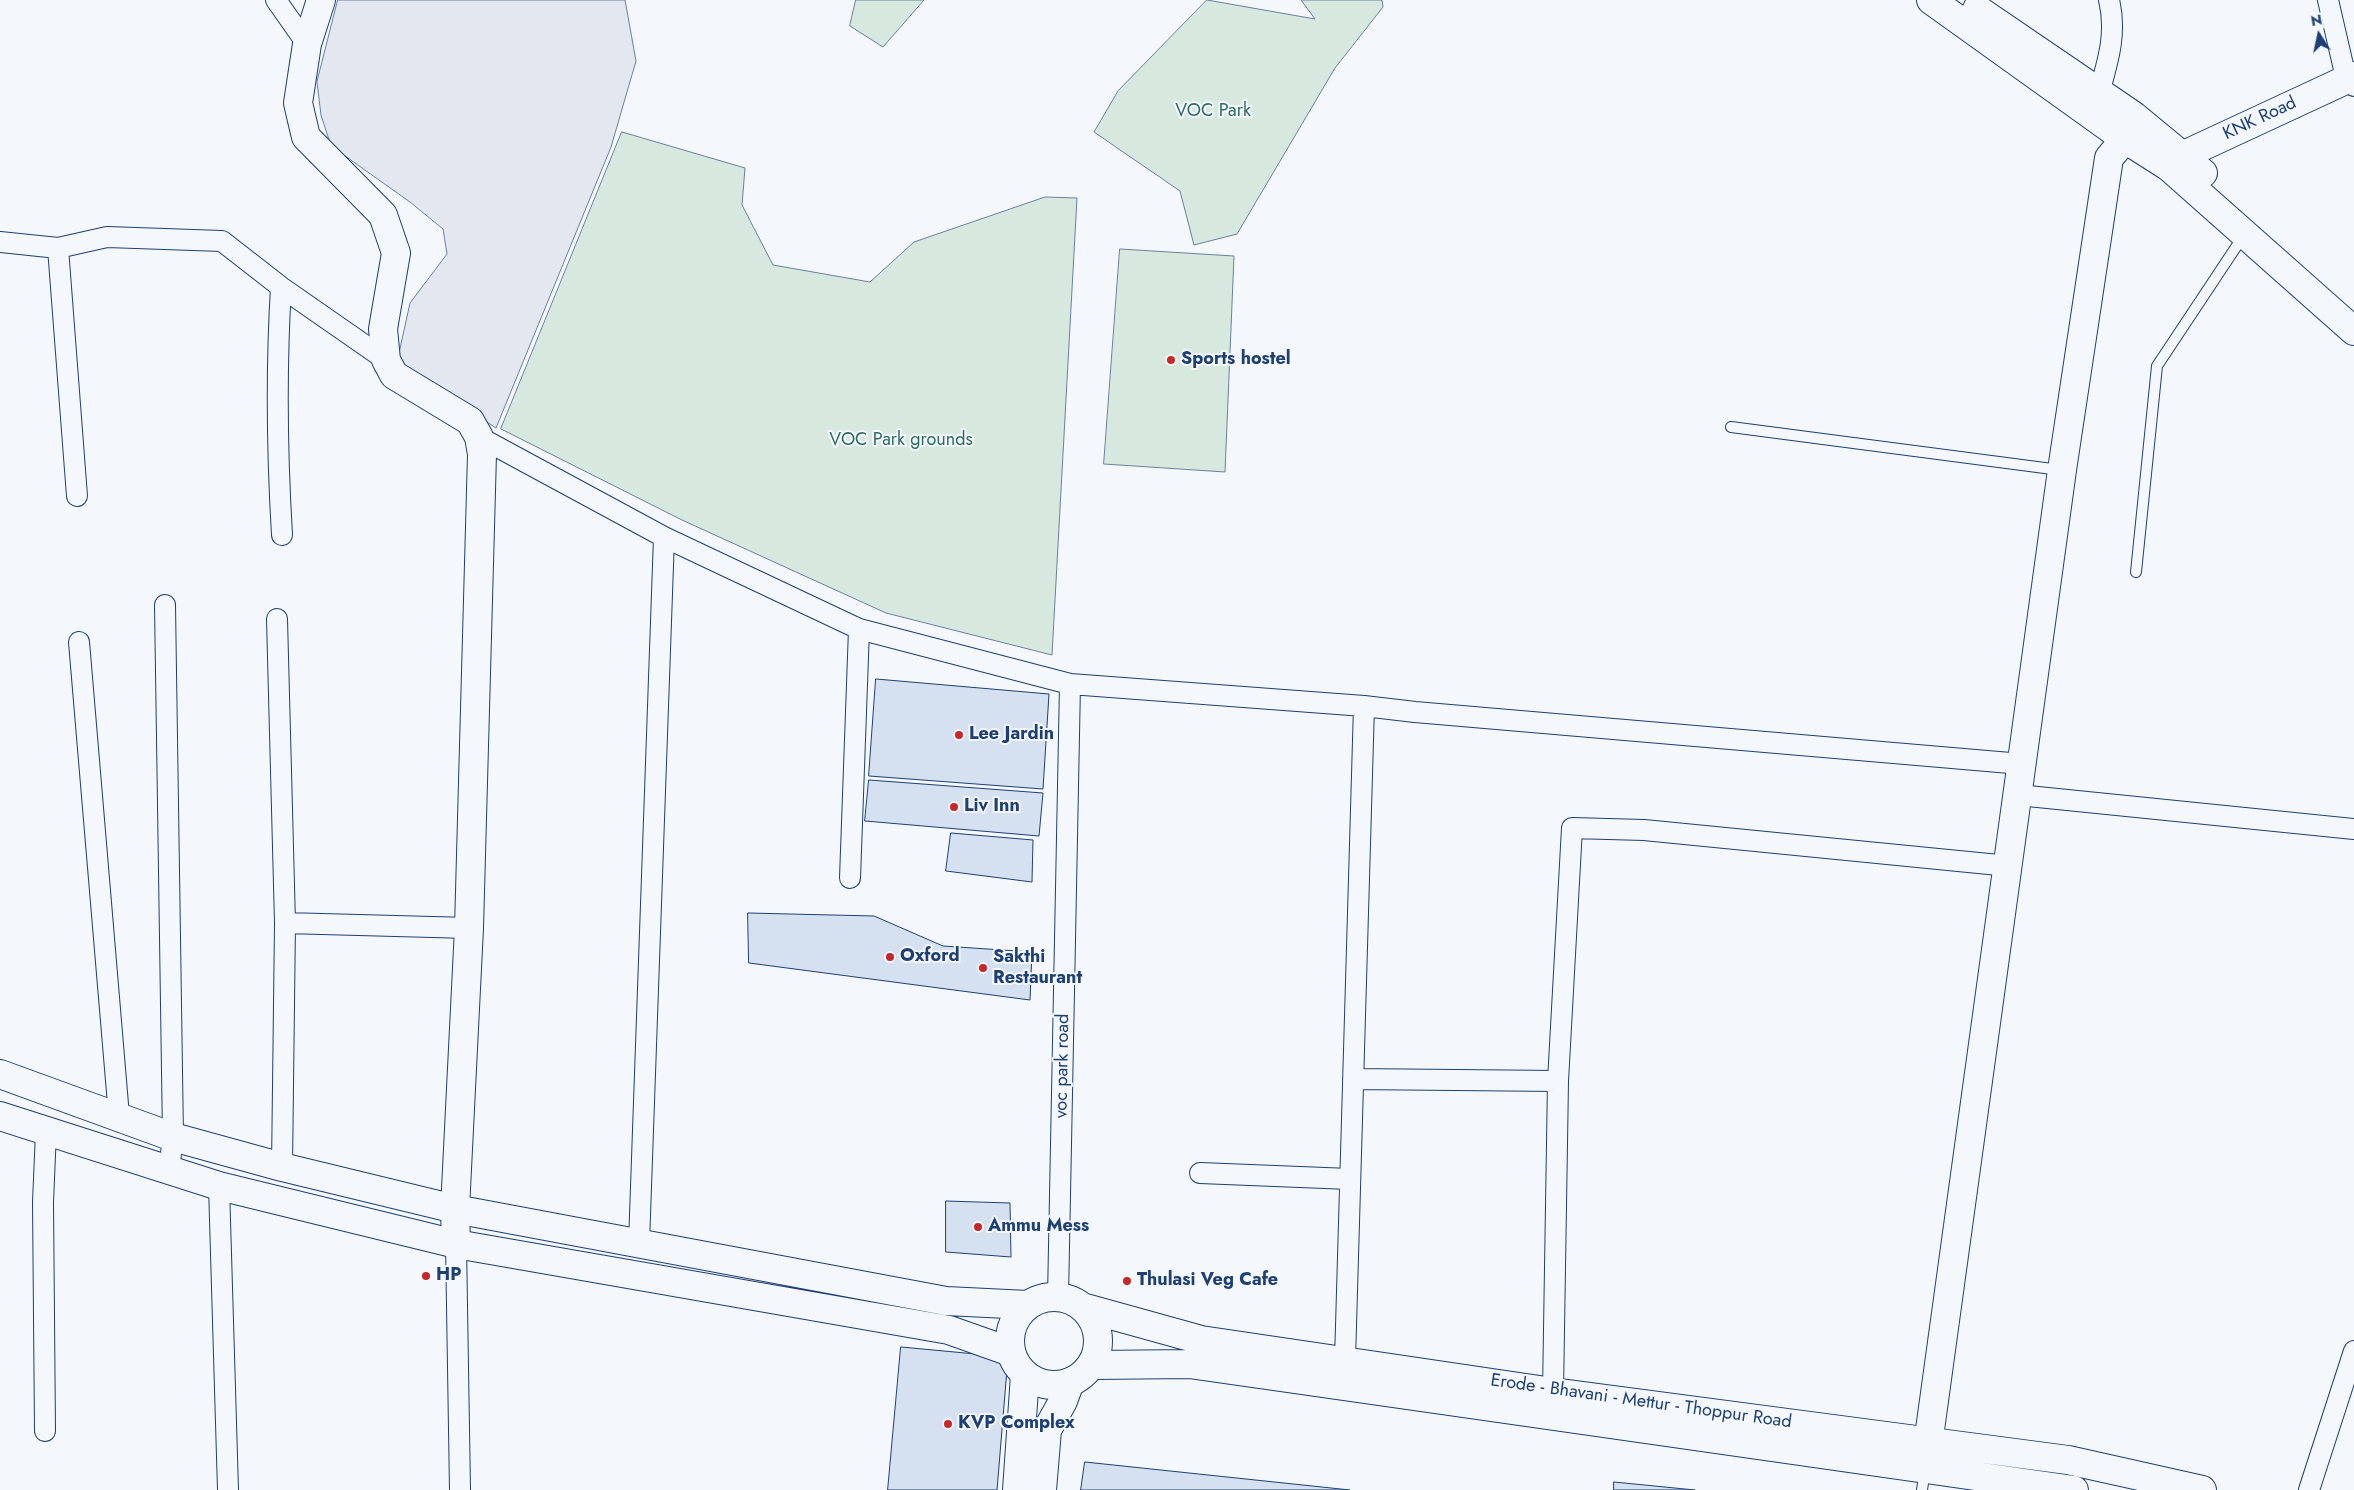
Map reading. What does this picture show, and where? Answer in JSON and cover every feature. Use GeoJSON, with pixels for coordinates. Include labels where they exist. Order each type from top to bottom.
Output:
{"type":"FeatureCollection","features":[{"type":"Feature","properties":{"kind":"main road"},"geometry":{"type":"LineString","coordinates":[[321,0],[307,44],[298,103],[306,137],[383,215],[396,253],[383,329],[386,360],[394,375],[470,421],[479,437],[482,454],[469,928],[455,1209],[456,1244]]}},
{"type":"Feature","properties":{"kind":"main road"},"geometry":{"type":"LineString","coordinates":[[1931,0],[2125,139],[2177,161],[2245,234],[2354,331]]}},
{"type":"Feature","properties":{"kind":"main road"},"geometry":{"type":"LineString","coordinates":[[1963,0],[2099,93],[2177,161],[2354,307]]}},
{"type":"Feature","properties":{"kind":"main road","name":"KNK Road"},"geometry":{"type":"LineString","coordinates":[[2177,161],[2351,80]]}},
{"type":"Feature","properties":{"kind":"main road"},"geometry":{"type":"LineString","coordinates":[[1924,1479],[2062,470],[2110,158],[2125,139]]}},
{"type":"Feature","properties":{"kind":"main road","name":"Erode - Bhavani - Mettur - Thoppur Road"},"geometry":{"type":"LineString","coordinates":[[0,1074],[173,1137],[282,1167],[455,1209],[639,1242],[803,1276],[946,1301],[1028,1305],[1037,1300],[1070,1302],[1201,1340],[1553,1392],[1928,1440],[2068,1460],[2202,1490]]}},
{"type":"Feature","properties":{"kind":"main road"},"geometry":{"type":"LineString","coordinates":[[0,1116],[219,1186],[456,1244],[949,1330],[1011,1352]]}},
{"type":"Feature","properties":{"kind":"main road"},"geometry":{"type":"LineString","coordinates":[[1028,1305],[1020,1312],[1011,1331],[1011,1352],[1025,1375],[1046,1384],[1061,1385],[1077,1379],[1092,1365],[1097,1353],[1097,1328],[1091,1316],[1070,1302]]}},
{"type":"Feature","properties":{"kind":"main road","name":"Erode - Bhavani - Mettur - Thoppur Road"},"geometry":{"type":"LineString","coordinates":[[1092,1365],[1189,1364],[1924,1479],[2068,1489]]}},
{"type":"Feature","properties":{"kind":"main road"},"geometry":{"type":"LineString","coordinates":[[1017,1490],[1025,1375]]}},
{"type":"Feature","properties":{"kind":"main road"},"geometry":{"type":"LineString","coordinates":[[1042,1490],[1048,1430],[1063,1401],[1070,1382]]}},
{"type":"Feature","properties":{"kind":"main road"},"geometry":{"type":"LineString","coordinates":[[2068,1460],[2068,1489]]}},
{"type":"Feature","properties":{"kind":"street"},"geometry":{"type":"LineString","coordinates":[[276,0],[307,44]]}},
{"type":"Feature","properties":{"kind":"street"},"geometry":{"type":"LineString","coordinates":[[2099,93],[2112,47],[2114,18],[2109,0]]}},
{"type":"Feature","properties":{"kind":"street"},"geometry":{"type":"LineString","coordinates":[[2328,0],[2351,80]]}},
{"type":"Feature","properties":{"kind":"street"},"geometry":{"type":"LineString","coordinates":[[0,242],[58,248],[107,238],[222,241],[281,286],[386,360]]}},
{"type":"Feature","properties":{"kind":"street"},"geometry":{"type":"LineString","coordinates":[[58,248],[77,496]]}},
{"type":"Feature","properties":{"kind":"street"},"geometry":{"type":"LineString","coordinates":[[281,286],[277,353],[277,455],[282,535]]}},
{"type":"Feature","properties":{"kind":"street"},"geometry":{"type":"LineString","coordinates":[[479,437],[664,537],[859,629],[1070,684],[1364,706],[2022,764]]}},
{"type":"Feature","properties":{"kind":"street"},"geometry":{"type":"LineString","coordinates":[[639,1242],[664,537]]}},
{"type":"Feature","properties":{"kind":"street"},"geometry":{"type":"LineString","coordinates":[[165,604],[173,1137],[169,1170]]}},
{"type":"Feature","properties":{"kind":"street"},"geometry":{"type":"LineString","coordinates":[[277,619],[285,923],[282,1167]]}},
{"type":"Feature","properties":{"kind":"street"},"geometry":{"type":"LineString","coordinates":[[850,878],[859,629]]}},
{"type":"Feature","properties":{"kind":"street"},"geometry":{"type":"LineString","coordinates":[[79,642],[119,1116]]}},
{"type":"Feature","properties":{"kind":"street","name":"voc park road"},"geometry":{"type":"LineString","coordinates":[[1070,684],[1070,1302]]}},
{"type":"Feature","properties":{"kind":"street"},"geometry":{"type":"LineString","coordinates":[[1345,1360],[1364,706]]}},
{"type":"Feature","properties":{"kind":"street"},"geometry":{"type":"LineString","coordinates":[[2018,795],[2354,829]]}},
{"type":"Feature","properties":{"kind":"street"},"geometry":{"type":"LineString","coordinates":[[1553,1392],[1558,1081],[1572,828],[1644,830],[2009,866]]}},
{"type":"Feature","properties":{"kind":"street"},"geometry":{"type":"LineString","coordinates":[[285,923],[469,928]]}},
{"type":"Feature","properties":{"kind":"street"},"geometry":{"type":"LineString","coordinates":[[1353,1079],[1558,1081]]}},
{"type":"Feature","properties":{"kind":"street"},"geometry":{"type":"LineString","coordinates":[[45,1431],[43,1202],[46,1132]]}},
{"type":"Feature","properties":{"kind":"street"},"geometry":{"type":"LineString","coordinates":[[1200,1173],[1350,1179]]}},
{"type":"Feature","properties":{"kind":"street"},"geometry":{"type":"LineString","coordinates":[[219,1186],[228,1490]]}},
{"type":"Feature","properties":{"kind":"street"},"geometry":{"type":"LineString","coordinates":[[456,1244],[460,1490]]}},
{"type":"Feature","properties":{"kind":"street"},"geometry":{"type":"LineString","coordinates":[[2309,1490],[2354,1350]]}},
{"type":"Feature","properties":{"kind":"lane"},"geometry":{"type":"LineString","coordinates":[[2136,572],[2158,366],[2245,234]]}},
{"type":"Feature","properties":{"kind":"lane"},"geometry":{"type":"LineString","coordinates":[[1731,426],[2062,470]]}},
{"type":"Feature","properties":{"kind":"green space"},"geometry":{"type":"Polygon","coordinates":[[[856,0],[924,0],[883,47],[850,26],[856,0]]]}},
{"type":"Feature","properties":{"kind":"green space","name":"VOC Park"},"geometry":{"type":"Polygon","coordinates":[[[1207,0],[1315,19],[1301,0],[1382,0],[1383,7],[1335,68],[1237,234],[1194,245],[1180,191],[1094,132],[1118,91],[1207,0]]]}},
{"type":"Feature","properties":{"kind":"green space","name":"VOC Park grounds"},"geometry":{"type":"Polygon","coordinates":[[[622,132],[745,168],[742,205],[773,265],[870,282],[914,242],[1045,197],[1077,198],[1052,655],[886,613],[682,520],[501,429],[622,132]]]}},
{"type":"Feature","properties":{"kind":"green space","name":"Sports hostel"},"geometry":{"type":"Polygon","coordinates":[[[1120,249],[1234,256],[1225,472],[1104,464],[1120,249]]]}},
{"type":"Feature","properties":{"kind":"shaded area"},"geometry":{"type":"Polygon","coordinates":[[[338,0],[625,0],[636,61],[611,147],[496,428],[397,362],[410,303],[447,254],[443,229],[410,202],[331,146],[321,115],[317,82],[338,0]]]}},
{"type":"Feature","properties":{"kind":"building","name":"Lee Jardin"},"geometry":{"type":"Polygon","coordinates":[[[876,679],[1049,694],[1043,789],[869,776],[876,679]]]}},
{"type":"Feature","properties":{"kind":"building","name":"Liv Inn"},"geometry":{"type":"Polygon","coordinates":[[[869,780],[1043,793],[1039,836],[865,821],[869,780]]]}},
{"type":"Feature","properties":{"kind":"building"},"geometry":{"type":"Polygon","coordinates":[[[951,833],[1033,840],[1032,882],[946,871],[951,833]]]}},
{"type":"Feature","properties":{"kind":"building","name":"Oxford"},"geometry":{"type":"Polygon","coordinates":[[[748,913],[874,916],[943,946],[1032,952],[1030,1000],[749,963],[748,913]]]}},
{"type":"Feature","properties":{"kind":"building","name":"Ammu Mess"},"geometry":{"type":"Polygon","coordinates":[[[946,1201],[1010,1203],[1011,1257],[946,1252],[946,1201]]]}},
{"type":"Feature","properties":{"kind":"building","name":"KVP Complex"},"geometry":{"type":"Polygon","coordinates":[[[901,1347],[1008,1357],[997,1490],[888,1490],[901,1347]]]}},
{"type":"Feature","properties":{"kind":"building"},"geometry":{"type":"Polygon","coordinates":[[[1085,1462],[1350,1490],[1081,1490],[1085,1462]]]}},
{"type":"Feature","properties":{"kind":"building"},"geometry":{"type":"Polygon","coordinates":[[[1614,1482],[1695,1490],[1614,1490],[1614,1482]]]}},
{"type":"Feature","properties":{"kind":"place","name":"Sports hostel"},"geometry":{"type":"Point","coordinates":[1171,360]}},
{"type":"Feature","properties":{"kind":"place","name":"Lee Jardin"},"geometry":{"type":"Point","coordinates":[959,735]}},
{"type":"Feature","properties":{"kind":"place","name":"Liv Inn"},"geometry":{"type":"Point","coordinates":[954,807]}},
{"type":"Feature","properties":{"kind":"place","name":"Oxford"},"geometry":{"type":"Point","coordinates":[890,957]}},
{"type":"Feature","properties":{"kind":"place","name":"Sakthi Restaurant"},"geometry":{"type":"Point","coordinates":[983,968]}},
{"type":"Feature","properties":{"kind":"place","name":"Ammu Mess"},"geometry":{"type":"Point","coordinates":[978,1227]}},
{"type":"Feature","properties":{"kind":"place","name":"HP"},"geometry":{"type":"Point","coordinates":[426,1276]}},
{"type":"Feature","properties":{"kind":"place","name":"Thulasi Veg Cafe"},"geometry":{"type":"Point","coordinates":[1127,1281]}},
{"type":"Feature","properties":{"kind":"place","name":"KVP Complex"},"geometry":{"type":"Point","coordinates":[948,1424]}}]}
